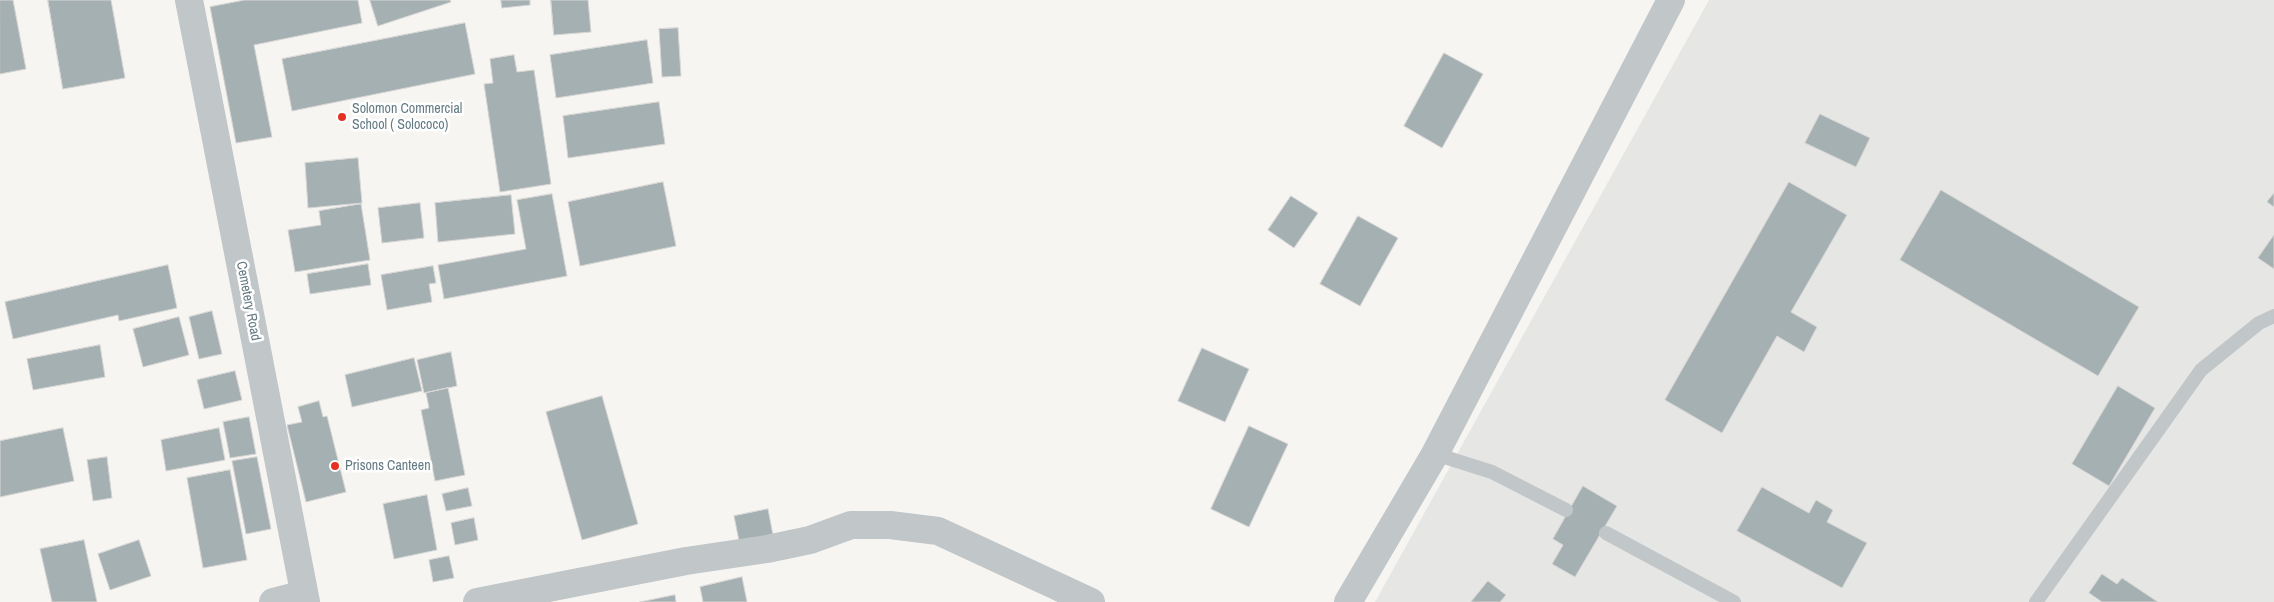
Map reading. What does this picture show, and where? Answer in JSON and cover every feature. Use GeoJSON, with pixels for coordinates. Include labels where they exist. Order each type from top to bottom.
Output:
{"type":"FeatureCollection","features":[{"type":"Feature","properties":{"kind":"street","name":"Cemetery Road"},"geometry":{"type":"LineString","coordinates":[[190,0],[305,598]]}},
{"type":"Feature","properties":{"kind":"street"},"geometry":{"type":"LineString","coordinates":[[1348,602],[1435,454],[1671,0]]}},
{"type":"Feature","properties":{"kind":"street"},"geometry":{"type":"LineString","coordinates":[[477,602],[686,561],[767,549],[810,540],[851,525],[890,525],[938,531],[1091,602]]}},
{"type":"Feature","properties":{"kind":"street"},"geometry":{"type":"LineString","coordinates":[[273,602],[305,598]]}},
{"type":"Feature","properties":{"kind":"lane"},"geometry":{"type":"LineString","coordinates":[[2036,602],[2201,370],[2259,323],[2274,316]]}},
{"type":"Feature","properties":{"kind":"lane"},"geometry":{"type":"LineString","coordinates":[[1435,454],[1492,472],[1566,510]]}},
{"type":"Feature","properties":{"kind":"lane"},"geometry":{"type":"LineString","coordinates":[[1606,532],[1734,602]]}},
{"type":"Feature","properties":{"kind":"shaded area"},"geometry":{"type":"Polygon","coordinates":[[[1709,0],[2274,0],[2274,602],[1375,602],[1709,0]]]}},
{"type":"Feature","properties":{"kind":"building"},"geometry":{"type":"Polygon","coordinates":[[[0,0],[13,0],[26,69],[0,74],[0,0]]]}},
{"type":"Feature","properties":{"kind":"building"},"geometry":{"type":"Polygon","coordinates":[[[48,0],[111,0],[125,78],[63,89],[48,0]]]}},
{"type":"Feature","properties":{"kind":"building"},"geometry":{"type":"Polygon","coordinates":[[[245,0],[358,0],[362,23],[254,45],[272,137],[236,143],[210,7],[245,0]]]}},
{"type":"Feature","properties":{"kind":"building"},"geometry":{"type":"Polygon","coordinates":[[[370,0],[450,0],[451,2],[378,26],[370,0]]]}},
{"type":"Feature","properties":{"kind":"building"},"geometry":{"type":"Polygon","coordinates":[[[501,0],[530,0],[530,5],[502,8],[501,0]]]}},
{"type":"Feature","properties":{"kind":"building"},"geometry":{"type":"Polygon","coordinates":[[[551,0],[588,0],[591,32],[554,35],[551,0]]]}},
{"type":"Feature","properties":{"kind":"building"},"geometry":{"type":"Polygon","coordinates":[[[465,23],[475,74],[292,111],[282,59],[465,23]]]}},
{"type":"Feature","properties":{"kind":"building"},"geometry":{"type":"Polygon","coordinates":[[[678,28],[681,76],[662,77],[659,29],[678,28]]]}},
{"type":"Feature","properties":{"kind":"building"},"geometry":{"type":"Polygon","coordinates":[[[647,40],[653,83],[556,98],[550,55],[647,40]]]}},
{"type":"Feature","properties":{"kind":"building"},"geometry":{"type":"Polygon","coordinates":[[[1444,53],[1483,74],[1442,148],[1404,126],[1444,53]]]}},
{"type":"Feature","properties":{"kind":"building"},"geometry":{"type":"Polygon","coordinates":[[[514,55],[517,72],[534,70],[551,184],[500,192],[484,84],[493,83],[490,59],[514,55]]]}},
{"type":"Feature","properties":{"kind":"building"},"geometry":{"type":"Polygon","coordinates":[[[659,102],[665,144],[568,158],[563,116],[659,102]]]}},
{"type":"Feature","properties":{"kind":"building"},"geometry":{"type":"Polygon","coordinates":[[[1820,114],[1870,138],[1856,167],[1805,143],[1820,114]]]}},
{"type":"Feature","properties":{"kind":"building"},"geometry":{"type":"Polygon","coordinates":[[[358,158],[362,203],[308,208],[305,163],[358,158]]]}},
{"type":"Feature","properties":{"kind":"building"},"geometry":{"type":"Polygon","coordinates":[[[663,182],[676,246],[580,266],[568,202],[663,182]]]}},
{"type":"Feature","properties":{"kind":"building"},"geometry":{"type":"Polygon","coordinates":[[[1789,182],[1847,215],[1791,312],[1817,327],[1804,352],[1777,336],[1722,433],[1665,400],[1789,182]]]}},
{"type":"Feature","properties":{"kind":"building"},"geometry":{"type":"Polygon","coordinates":[[[1941,190],[2139,307],[2098,376],[1900,260],[1941,190]]]}},
{"type":"Feature","properties":{"kind":"building"},"geometry":{"type":"Polygon","coordinates":[[[2274,193],[2274,207],[2267,202],[2274,193]]]}},
{"type":"Feature","properties":{"kind":"building"},"geometry":{"type":"Polygon","coordinates":[[[552,194],[567,276],[444,299],[438,265],[526,249],[517,200],[552,194]]]}},
{"type":"Feature","properties":{"kind":"building"},"geometry":{"type":"Polygon","coordinates":[[[511,195],[515,234],[438,242],[435,203],[511,195]]]}},
{"type":"Feature","properties":{"kind":"building"},"geometry":{"type":"Polygon","coordinates":[[[1291,196],[1318,213],[1294,248],[1268,230],[1291,196]]]}},
{"type":"Feature","properties":{"kind":"building"},"geometry":{"type":"Polygon","coordinates":[[[420,203],[424,238],[382,243],[378,208],[420,203]]]}},
{"type":"Feature","properties":{"kind":"building"},"geometry":{"type":"Polygon","coordinates":[[[361,204],[370,260],[295,272],[288,230],[321,225],[319,211],[361,204]]]}},
{"type":"Feature","properties":{"kind":"building"},"geometry":{"type":"Polygon","coordinates":[[[1358,216],[1398,238],[1360,306],[1320,284],[1358,216]]]}},
{"type":"Feature","properties":{"kind":"building"},"geometry":{"type":"Polygon","coordinates":[[[2274,235],[2274,269],[2258,258],[2274,235]]]}},
{"type":"Feature","properties":{"kind":"building"},"geometry":{"type":"Polygon","coordinates":[[[368,264],[371,285],[310,294],[307,274],[368,264]]]}},
{"type":"Feature","properties":{"kind":"building"},"geometry":{"type":"Polygon","coordinates":[[[168,265],[177,308],[119,321],[118,315],[13,339],[5,302],[168,265]]]}},
{"type":"Feature","properties":{"kind":"building"},"geometry":{"type":"Polygon","coordinates":[[[433,266],[436,283],[429,284],[432,302],[387,310],[381,275],[433,266]]]}},
{"type":"Feature","properties":{"kind":"building"},"geometry":{"type":"Polygon","coordinates":[[[212,311],[222,354],[199,359],[189,317],[212,311]]]}},
{"type":"Feature","properties":{"kind":"building"},"geometry":{"type":"Polygon","coordinates":[[[179,317],[189,355],[143,367],[133,329],[179,317]]]}},
{"type":"Feature","properties":{"kind":"building"},"geometry":{"type":"Polygon","coordinates":[[[100,345],[105,377],[33,390],[27,359],[100,345]]]}},
{"type":"Feature","properties":{"kind":"building"},"geometry":{"type":"Polygon","coordinates":[[[1202,348],[1249,369],[1225,422],[1178,401],[1202,348]]]}},
{"type":"Feature","properties":{"kind":"building"},"geometry":{"type":"Polygon","coordinates":[[[451,352],[457,386],[424,393],[417,360],[451,352]]]}},
{"type":"Feature","properties":{"kind":"building"},"geometry":{"type":"Polygon","coordinates":[[[414,358],[422,391],[352,407],[345,375],[414,358]]]}},
{"type":"Feature","properties":{"kind":"building"},"geometry":{"type":"Polygon","coordinates":[[[235,371],[242,400],[204,409],[197,380],[235,371]]]}},
{"type":"Feature","properties":{"kind":"building"},"geometry":{"type":"Polygon","coordinates":[[[2118,386],[2155,408],[2109,486],[2072,464],[2118,386]]]}},
{"type":"Feature","properties":{"kind":"building"},"geometry":{"type":"Polygon","coordinates":[[[448,388],[465,475],[435,481],[421,410],[429,408],[426,393],[448,388]]]}},
{"type":"Feature","properties":{"kind":"building"},"geometry":{"type":"Polygon","coordinates":[[[602,396],[638,524],[582,540],[546,412],[602,396]]]}},
{"type":"Feature","properties":{"kind":"building"},"geometry":{"type":"Polygon","coordinates":[[[319,401],[323,417],[327,416],[346,492],[306,502],[287,425],[302,422],[298,407],[319,401]]]}},
{"type":"Feature","properties":{"kind":"building"},"geometry":{"type":"Polygon","coordinates":[[[249,417],[256,454],[230,458],[223,422],[249,417]]]}},
{"type":"Feature","properties":{"kind":"building"},"geometry":{"type":"Polygon","coordinates":[[[1249,426],[1288,444],[1249,527],[1211,509],[1249,426]]]}},
{"type":"Feature","properties":{"kind":"building"},"geometry":{"type":"Polygon","coordinates":[[[63,428],[74,481],[0,497],[0,441],[63,428]]]}},
{"type":"Feature","properties":{"kind":"building"},"geometry":{"type":"Polygon","coordinates":[[[219,428],[225,460],[166,471],[161,440],[219,428]]]}},
{"type":"Feature","properties":{"kind":"building"},"geometry":{"type":"Polygon","coordinates":[[[107,457],[112,498],[93,501],[87,460],[107,457]]]}},
{"type":"Feature","properties":{"kind":"building"},"geometry":{"type":"Polygon","coordinates":[[[257,457],[271,529],[246,534],[232,461],[257,457]]]}},
{"type":"Feature","properties":{"kind":"building"},"geometry":{"type":"Polygon","coordinates":[[[230,470],[247,560],[203,568],[187,478],[230,470]]]}},
{"type":"Feature","properties":{"kind":"building"},"geometry":{"type":"Polygon","coordinates":[[[1583,486],[1617,506],[1575,577],[1552,564],[1563,545],[1553,539],[1583,486]]]}},
{"type":"Feature","properties":{"kind":"building"},"geometry":{"type":"Polygon","coordinates":[[[1762,487],[1809,513],[1816,500],[1833,510],[1827,522],[1867,543],[1842,588],[1737,531],[1762,487]]]}},
{"type":"Feature","properties":{"kind":"building"},"geometry":{"type":"Polygon","coordinates":[[[468,488],[472,506],[446,511],[442,494],[468,488]]]}},
{"type":"Feature","properties":{"kind":"building"},"geometry":{"type":"Polygon","coordinates":[[[427,495],[437,550],[394,559],[383,504],[427,495]]]}},
{"type":"Feature","properties":{"kind":"building"},"geometry":{"type":"Polygon","coordinates":[[[768,509],[773,535],[739,541],[734,516],[768,509]]]}},
{"type":"Feature","properties":{"kind":"building"},"geometry":{"type":"Polygon","coordinates":[[[474,518],[478,540],[455,545],[451,523],[474,518]]]}},
{"type":"Feature","properties":{"kind":"building"},"geometry":{"type":"Polygon","coordinates":[[[84,540],[97,602],[52,602],[40,549],[84,540]]]}},
{"type":"Feature","properties":{"kind":"building"},"geometry":{"type":"Polygon","coordinates":[[[139,540],[151,576],[110,590],[98,554],[139,540]]]}},
{"type":"Feature","properties":{"kind":"building"},"geometry":{"type":"Polygon","coordinates":[[[449,556],[454,578],[433,582],[429,560],[449,556]]]}},
{"type":"Feature","properties":{"kind":"building"},"geometry":{"type":"Polygon","coordinates":[[[2102,574],[2117,584],[2122,578],[2158,602],[2102,602],[2089,593],[2102,574]]]}},
{"type":"Feature","properties":{"kind":"building"},"geometry":{"type":"Polygon","coordinates":[[[742,577],[747,602],[703,602],[700,587],[742,577]]]}},
{"type":"Feature","properties":{"kind":"building"},"geometry":{"type":"Polygon","coordinates":[[[1488,581],[1506,595],[1500,602],[1471,602],[1488,581]]]}},
{"type":"Feature","properties":{"kind":"building"},"geometry":{"type":"Polygon","coordinates":[[[675,595],[676,602],[640,602],[675,595]]]}},
{"type":"Feature","properties":{"kind":"place","name":"Solomon Commercial School ( Solococo)"},"geometry":{"type":"Point","coordinates":[342,117]}},
{"type":"Feature","properties":{"kind":"place","name":"Prisons Canteen"},"geometry":{"type":"Point","coordinates":[335,466]}}]}
